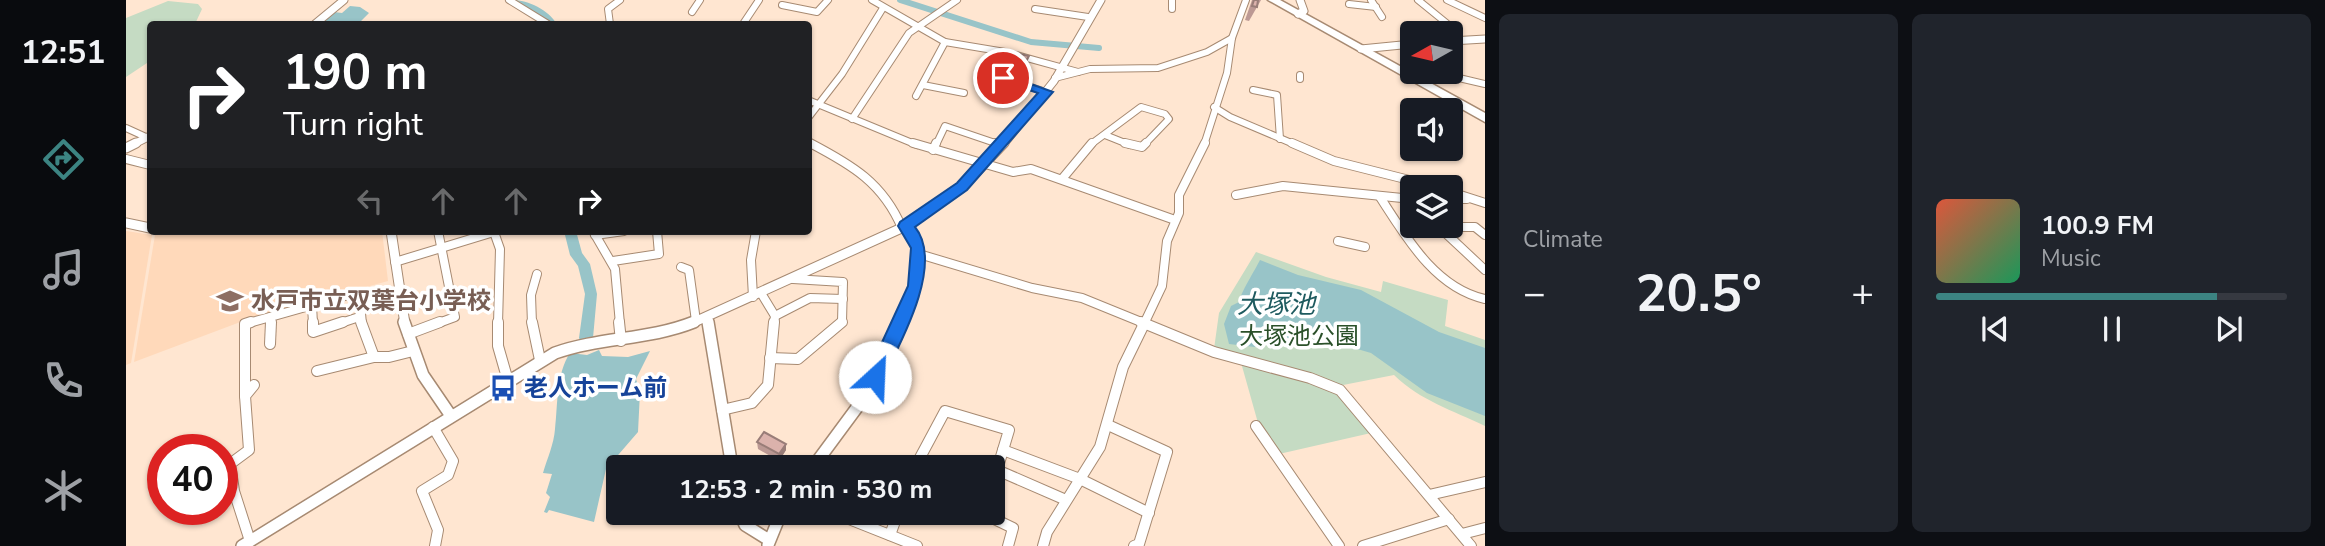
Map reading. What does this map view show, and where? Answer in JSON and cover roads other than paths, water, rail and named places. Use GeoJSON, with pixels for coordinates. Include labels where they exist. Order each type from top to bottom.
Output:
{"type":"FeatureCollection","features":[{"type":"Feature","properties":{"kind":"highway"},"geometry":{"type":"LineString","coordinates":[[1273,0],[1400,71]]}},
{"type":"Feature","properties":{"kind":"highway"},"geometry":{"type":"LineString","coordinates":[[1424,84],[1485,118]]}},
{"type":"Feature","properties":{"kind":"street"},"geometry":{"type":"LineString","coordinates":[[319,21],[344,0]]}},
{"type":"Feature","properties":{"kind":"street"},"geometry":{"type":"LineString","coordinates":[[509,0],[544,21]]}},
{"type":"Feature","properties":{"kind":"street"},"geometry":{"type":"LineString","coordinates":[[609,21],[607,11],[620,0]]}},
{"type":"Feature","properties":{"kind":"street"},"geometry":{"type":"LineString","coordinates":[[692,12],[701,0]]}},
{"type":"Feature","properties":{"kind":"street"},"geometry":{"type":"LineString","coordinates":[[745,21],[759,0]]}},
{"type":"Feature","properties":{"kind":"street"},"geometry":{"type":"LineString","coordinates":[[782,5],[817,12],[828,0]]}},
{"type":"Feature","properties":{"kind":"street"},"geometry":{"type":"LineString","coordinates":[[872,0],[945,42],[1005,52],[1078,72]]}},
{"type":"Feature","properties":{"kind":"street"},"geometry":{"type":"LineString","coordinates":[[941,0],[955,2]]}},
{"type":"Feature","properties":{"kind":"street"},"geometry":{"type":"LineString","coordinates":[[1045,0],[1035,9],[1088,17]]}},
{"type":"Feature","properties":{"kind":"street"},"geometry":{"type":"LineString","coordinates":[[374,357],[359,317],[359,292],[245,324],[245,396],[249,450],[230,464],[246,544],[540,360],[578,346],[660,335],[757,295],[904,227],[956,192],[1001,145],[1046,92],[1088,17],[1101,0]]}},
{"type":"Feature","properties":{"kind":"street"},"geometry":{"type":"LineString","coordinates":[[1172,0],[1172,9]]}},
{"type":"Feature","properties":{"kind":"street"},"geometry":{"type":"LineString","coordinates":[[1043,546],[1047,532],[1091,465],[1108,425],[1123,367],[1162,286],[1167,241],[1181,201],[1179,195],[1207,141],[1214,107],[1227,73],[1232,38],[1246,0]]}},
{"type":"Feature","properties":{"kind":"street"},"geometry":{"type":"LineString","coordinates":[[1298,14],[1304,11],[1300,0]]}},
{"type":"Feature","properties":{"kind":"street"},"geometry":{"type":"LineString","coordinates":[[1371,0],[1382,18]]}},
{"type":"Feature","properties":{"kind":"street"},"geometry":{"type":"LineString","coordinates":[[1418,0],[1444,21]]}},
{"type":"Feature","properties":{"kind":"street"},"geometry":{"type":"LineString","coordinates":[[1447,0],[1483,15]]}},
{"type":"Feature","properties":{"kind":"street"},"geometry":{"type":"LineString","coordinates":[[852,119],[905,38],[916,26],[955,2]]}},
{"type":"Feature","properties":{"kind":"street"},"geometry":{"type":"LineString","coordinates":[[1349,4],[1376,7]]}},
{"type":"Feature","properties":{"kind":"street"},"geometry":{"type":"LineString","coordinates":[[812,113],[852,60],[883,8]]}},
{"type":"Feature","properties":{"kind":"street"},"geometry":{"type":"LineString","coordinates":[[1055,78],[1098,68],[1158,68],[1207,52],[1232,38]]}},
{"type":"Feature","properties":{"kind":"street"},"geometry":{"type":"LineString","coordinates":[[1463,40],[1485,39]]}},
{"type":"Feature","properties":{"kind":"street"},"geometry":{"type":"LineString","coordinates":[[916,96],[945,42]]}},
{"type":"Feature","properties":{"kind":"street"},"geometry":{"type":"LineString","coordinates":[[1361,49],[1400,45]]}},
{"type":"Feature","properties":{"kind":"street"},"geometry":{"type":"LineString","coordinates":[[982,71],[1046,92]]}},
{"type":"Feature","properties":{"kind":"street"},"geometry":{"type":"LineString","coordinates":[[1463,79],[1485,84]]}},
{"type":"Feature","properties":{"kind":"street"},"geometry":{"type":"LineString","coordinates":[[923,85],[964,93]]}},
{"type":"Feature","properties":{"kind":"street"},"geometry":{"type":"LineString","coordinates":[[1253,90],[1277,95],[1280,139]]}},
{"type":"Feature","properties":{"kind":"street"},"geometry":{"type":"LineString","coordinates":[[812,101],[933,150],[985,162],[1013,172],[1031,169],[1175,220]]}},
{"type":"Feature","properties":{"kind":"street"},"geometry":{"type":"LineString","coordinates":[[1062,179],[1091,144],[1141,107],[1165,114],[1169,119],[1142,146],[1135,147],[1105,135]]}},
{"type":"Feature","properties":{"kind":"street"},"geometry":{"type":"LineString","coordinates":[[1214,107],[1230,117],[1335,161],[1400,178]]}},
{"type":"Feature","properties":{"kind":"street"},"geometry":{"type":"LineString","coordinates":[[933,150],[945,127],[1001,145]]}},
{"type":"Feature","properties":{"kind":"street"},"geometry":{"type":"LineString","coordinates":[[126,128],[147,136]]}},
{"type":"Feature","properties":{"kind":"street"},"geometry":{"type":"LineString","coordinates":[[126,148],[147,138]]}},
{"type":"Feature","properties":{"kind":"street"},"geometry":{"type":"LineString","coordinates":[[812,144],[854,166],[892,204],[904,227],[915,238],[919,254],[916,286],[875,377],[851,417],[822,455]]}},
{"type":"Feature","properties":{"kind":"street"},"geometry":{"type":"LineString","coordinates":[[126,159],[147,164]]}},
{"type":"Feature","properties":{"kind":"street"},"geometry":{"type":"LineString","coordinates":[[1236,195],[1283,186],[1400,198]]}},
{"type":"Feature","properties":{"kind":"street"},"geometry":{"type":"LineString","coordinates":[[1463,196],[1485,203]]}},
{"type":"Feature","properties":{"kind":"street"},"geometry":{"type":"LineString","coordinates":[[1380,197],[1414,247],[1453,287],[1472,299],[1485,299]]}},
{"type":"Feature","properties":{"kind":"street"},"geometry":{"type":"LineString","coordinates":[[1463,199],[1473,199]]}},
{"type":"Feature","properties":{"kind":"street"},"geometry":{"type":"LineString","coordinates":[[126,223],[147,227]]}},
{"type":"Feature","properties":{"kind":"street"},"geometry":{"type":"LineString","coordinates":[[1485,235],[1475,227],[1439,227],[1485,270]]}},
{"type":"Feature","properties":{"kind":"street"},"geometry":{"type":"LineString","coordinates":[[392,235],[413,351],[423,376],[451,416]]}},
{"type":"Feature","properties":{"kind":"street"},"geometry":{"type":"LineString","coordinates":[[408,334],[455,317],[439,235]]}},
{"type":"Feature","properties":{"kind":"street"},"geometry":{"type":"LineString","coordinates":[[396,262],[486,235]]}},
{"type":"Feature","properties":{"kind":"street"},"geometry":{"type":"LineString","coordinates":[[497,235],[500,249],[498,346],[508,381]]}},
{"type":"Feature","properties":{"kind":"street"},"geometry":{"type":"LineString","coordinates":[[595,235],[613,261],[621,341]]}},
{"type":"Feature","properties":{"kind":"street"},"geometry":{"type":"LineString","coordinates":[[613,261],[659,254],[657,235]]}},
{"type":"Feature","properties":{"kind":"street"},"geometry":{"type":"LineString","coordinates":[[722,410],[752,403],[768,385],[775,316],[757,295],[751,260],[755,235]]}},
{"type":"Feature","properties":{"kind":"street"},"geometry":{"type":"LineString","coordinates":[[1338,241],[1365,247]]}},
{"type":"Feature","properties":{"kind":"street"},"geometry":{"type":"LineString","coordinates":[[919,254],[1032,288],[1082,298],[1214,352],[1310,378],[1340,390],[1471,546]]}},
{"type":"Feature","properties":{"kind":"street"},"geometry":{"type":"LineString","coordinates":[[681,267],[689,270],[730,455]]}},
{"type":"Feature","properties":{"kind":"street"},"geometry":{"type":"LineString","coordinates":[[537,274],[531,304],[533,335],[540,360]]}},
{"type":"Feature","properties":{"kind":"street"},"geometry":{"type":"LineString","coordinates":[[770,358],[797,359],[842,321],[843,282],[793,279]]}},
{"type":"Feature","properties":{"kind":"street"},"geometry":{"type":"LineString","coordinates":[[775,316],[810,298],[842,299]]}},
{"type":"Feature","properties":{"kind":"street"},"geometry":{"type":"LineString","coordinates":[[312,305],[313,332],[359,317]]}},
{"type":"Feature","properties":{"kind":"street"},"geometry":{"type":"LineString","coordinates":[[270,344],[271,317]]}},
{"type":"Feature","properties":{"kind":"street"},"geometry":{"type":"LineString","coordinates":[[317,371],[413,351]]}},
{"type":"Feature","properties":{"kind":"street"},"geometry":{"type":"LineString","coordinates":[[245,396],[254,385]]}},
{"type":"Feature","properties":{"kind":"street"},"geometry":{"type":"LineString","coordinates":[[921,455],[945,411],[1009,430],[997,470],[1066,500]]}},
{"type":"Feature","properties":{"kind":"street"},"geometry":{"type":"LineString","coordinates":[[1108,425],[1167,452],[1139,544],[1134,546]]}},
{"type":"Feature","properties":{"kind":"street"},"geometry":{"type":"LineString","coordinates":[[1256,426],[1339,546]]}},
{"type":"Feature","properties":{"kind":"street"},"geometry":{"type":"LineString","coordinates":[[433,427],[453,461],[448,475],[422,491],[438,530],[435,546]]}},
{"type":"Feature","properties":{"kind":"street"},"geometry":{"type":"LineString","coordinates":[[1003,450],[1080,478],[1149,513]]}},
{"type":"Feature","properties":{"kind":"street"},"geometry":{"type":"LineString","coordinates":[[1429,495],[1485,482]]}},
{"type":"Feature","properties":{"kind":"street"},"geometry":{"type":"LineString","coordinates":[[1363,546],[1449,519]]}},
{"type":"Feature","properties":{"kind":"street"},"geometry":{"type":"LineString","coordinates":[[1005,524],[1013,528],[1008,546]]}},
{"type":"Feature","properties":{"kind":"street"},"geometry":{"type":"LineString","coordinates":[[745,525],[768,543],[776,525]]}},
{"type":"Feature","properties":{"kind":"street"},"geometry":{"type":"LineString","coordinates":[[865,525],[917,546]]}},
{"type":"Feature","properties":{"kind":"street"},"geometry":{"type":"LineString","coordinates":[[890,535],[894,525]]}},
{"type":"Feature","properties":{"kind":"street"},"geometry":{"type":"LineString","coordinates":[[1462,534],[1485,528]]}},
{"type":"Feature","properties":{"kind":"water"},"geometry":{"type":"Polygon","coordinates":[[[350,6],[360,7],[369,13],[361,21],[324,21],[334,12],[342,13],[350,6]]]}},
{"type":"Feature","properties":{"kind":"water","name":"大塚池"},"geometry":{"type":"Polygon","coordinates":[[[1260,260],[1298,275],[1361,290],[1439,332],[1485,348],[1485,416],[1427,393],[1371,353],[1323,339],[1290,338],[1255,347],[1229,344],[1224,324],[1231,306],[1239,302],[1260,260]]]}},
{"type":"Feature","properties":{"kind":"water"},"geometry":{"type":"Polygon","coordinates":[[[599,350],[602,356],[628,357],[650,351],[636,379],[640,392],[638,432],[618,455],[606,455],[606,469],[594,522],[549,510],[544,512],[550,497],[546,493],[552,474],[543,473],[553,440],[562,370],[570,353],[587,355],[599,350]]]}},
{"type":"Feature","properties":{"kind":"waterway"},"geometry":{"type":"LineString","coordinates":[[516,0],[551,21]]}},
{"type":"Feature","properties":{"kind":"waterway"},"geometry":{"type":"LineString","coordinates":[[900,0],[1031,42],[1099,48]]}},
{"type":"Feature","properties":{"kind":"waterway"},"geometry":{"type":"LineString","coordinates":[[571,235],[576,255],[584,264],[591,294],[586,338]]}},
{"type":"Feature","properties":{"kind":"place","name":"水戸市立双葉台小学校"},"geometry":{"type":"Point","coordinates":[230,301]}},
{"type":"Feature","properties":{"kind":"place","name":"老人ホーム前"},"geometry":{"type":"Point","coordinates":[503,388]}},
{"type":"Feature","properties":{"kind":"park label","name":"大塚池公園"},"geometry":{"type":"Point","coordinates":[1299,336]}}]}
